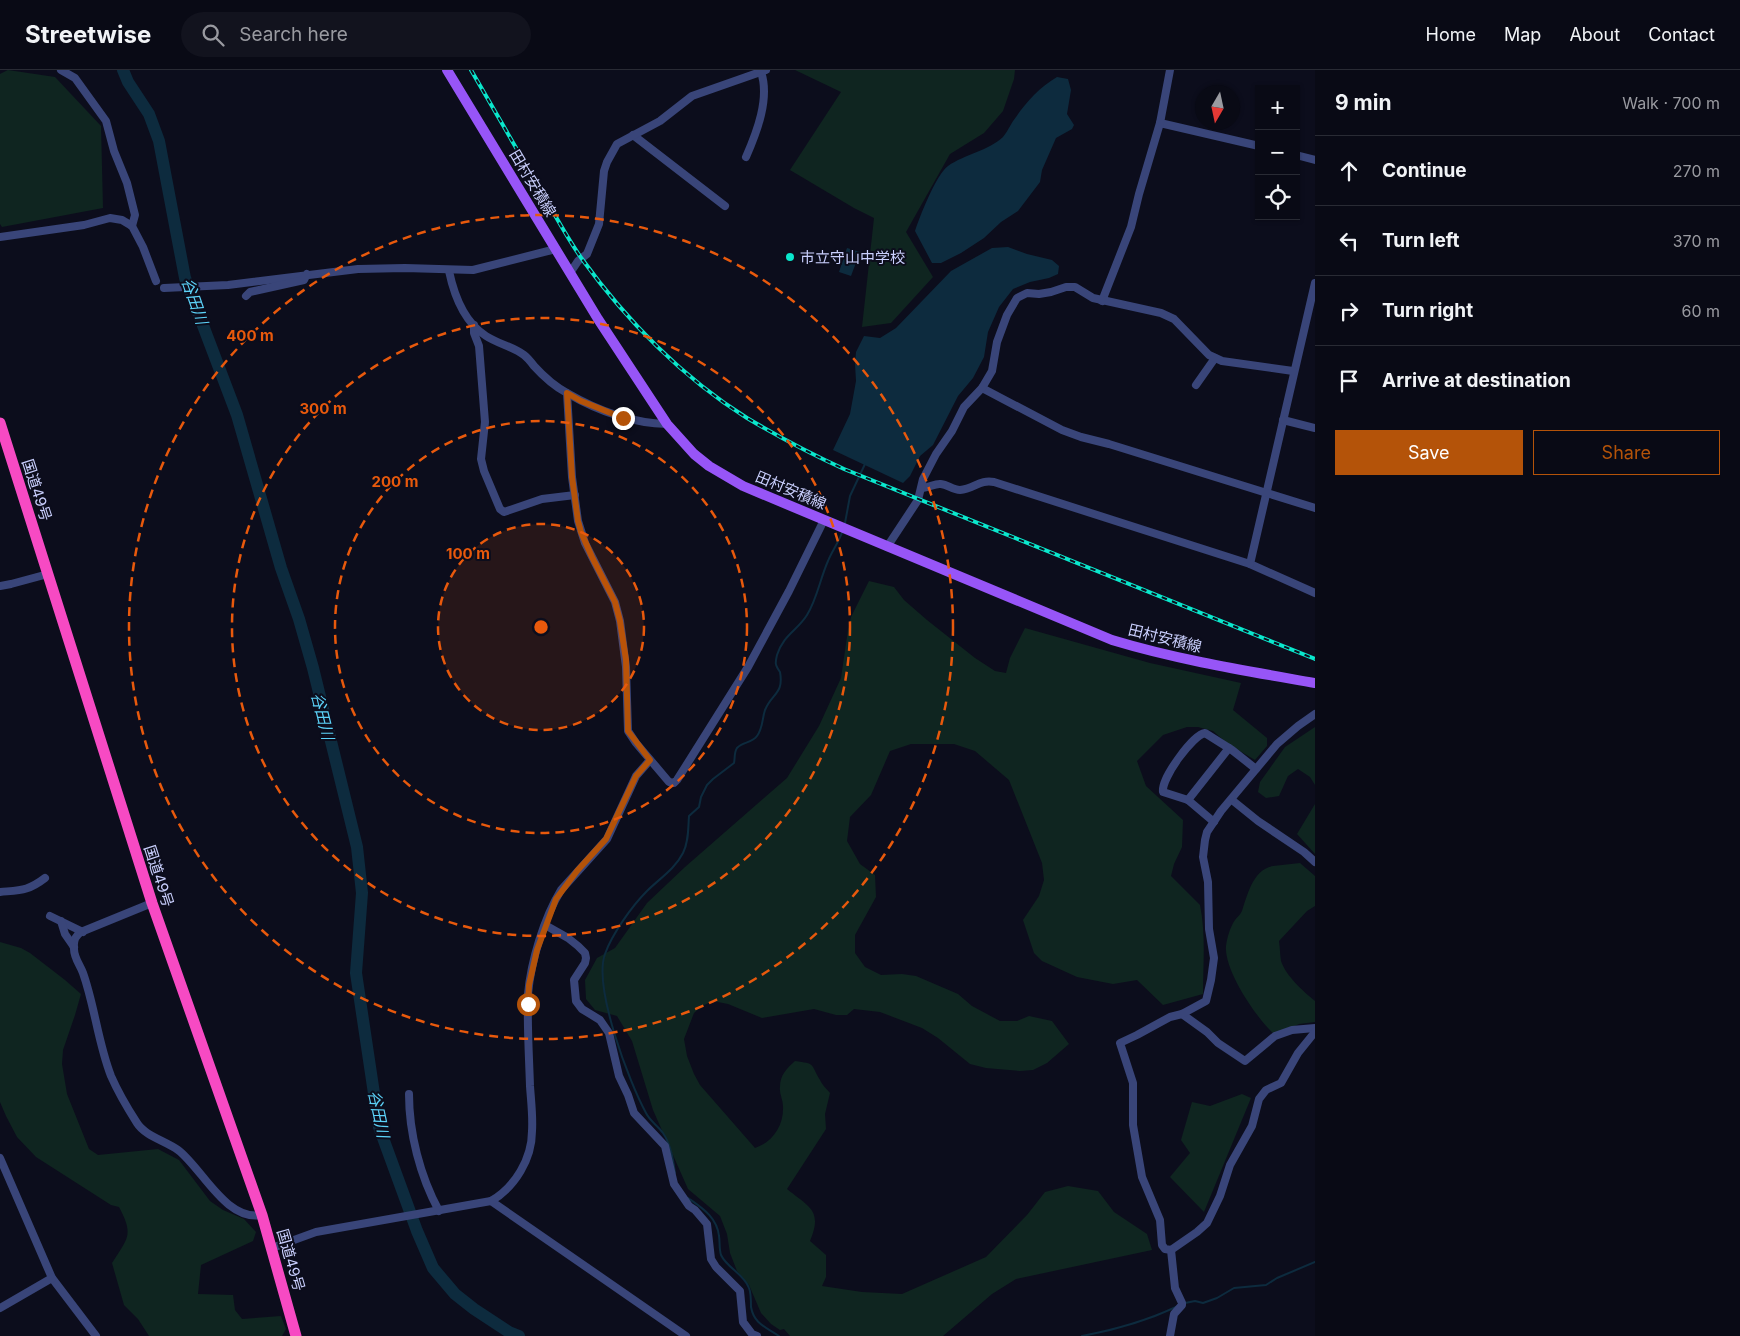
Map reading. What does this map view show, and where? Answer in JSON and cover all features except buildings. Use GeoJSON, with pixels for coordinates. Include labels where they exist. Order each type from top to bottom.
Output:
{"type":"FeatureCollection","features":[{"type":"Feature","properties":{"kind":"highway","name":"国道49号"},"geometry":{"type":"LineString","coordinates":[[0,423],[152,903],[262,1215],[296,1336]]}},
{"type":"Feature","properties":{"kind":"main road","name":"田村安積線"},"geometry":{"type":"LineString","coordinates":[[447,70],[603,327],[668,424],[694,454],[726,477],[887,547],[1112,640],[1151,652],[1206,664],[1315,683]]}},
{"type":"Feature","properties":{"kind":"street"},"geometry":{"type":"LineString","coordinates":[[61,70],[75,78],[106,121],[114,151],[127,183],[135,215],[132,226]]}},
{"type":"Feature","properties":{"kind":"street"},"geometry":{"type":"LineString","coordinates":[[1102,301],[1130,227],[1160,123],[1170,70]]}},
{"type":"Feature","properties":{"kind":"street"},"geometry":{"type":"LineString","coordinates":[[570,273],[578,261],[587,254],[599,224],[603,178],[607,162],[617,144],[672,113],[692,96],[763,71],[764,98],[757,134],[746,157]]}},
{"type":"Feature","properties":{"kind":"street"},"geometry":{"type":"LineString","coordinates":[[1160,123],[1255,145]]}},
{"type":"Feature","properties":{"kind":"street"},"geometry":{"type":"LineString","coordinates":[[633,135],[725,206]]}},
{"type":"Feature","properties":{"kind":"street"},"geometry":{"type":"LineString","coordinates":[[1300,156],[1315,160]]}},
{"type":"Feature","properties":{"kind":"street"},"geometry":{"type":"LineString","coordinates":[[0,237],[84,225],[110,218],[122,220],[132,226],[143,247],[156,281]]}},
{"type":"Feature","properties":{"kind":"street"},"geometry":{"type":"LineString","coordinates":[[164,288],[228,286],[307,274],[358,269],[473,270],[556,249]]}},
{"type":"Feature","properties":{"kind":"street"},"geometry":{"type":"LineString","coordinates":[[449,271],[461,308],[474,325],[485,336],[506,344],[526,356],[552,384],[581,401],[623,418],[668,424]]}},
{"type":"Feature","properties":{"kind":"street"},"geometry":{"type":"LineString","coordinates":[[246,296],[250,292],[304,280],[307,274]]}},
{"type":"Feature","properties":{"kind":"street"},"geometry":{"type":"LineString","coordinates":[[1250,564],[1315,283]]}},
{"type":"Feature","properties":{"kind":"street"},"geometry":{"type":"LineString","coordinates":[[887,547],[918,500],[924,479],[936,454],[952,431],[962,411],[982,388],[992,371],[997,342],[1007,315],[1017,298],[1027,293],[1039,294],[1066,286],[1080,289],[1093,298],[1102,301],[1161,313],[1174,319],[1214,358],[1222,361],[1293,372]]}},
{"type":"Feature","properties":{"kind":"street"},"geometry":{"type":"LineString","coordinates":[[474,325],[474,332],[479,346],[485,422],[481,459],[500,509],[504,512],[542,499],[575,495]]}},
{"type":"Feature","properties":{"kind":"street"},"geometry":{"type":"LineString","coordinates":[[1196,385],[1214,358]]}},
{"type":"Feature","properties":{"kind":"street"},"geometry":{"type":"LineString","coordinates":[[982,388],[1062,430],[1081,437],[1315,508]]}},
{"type":"Feature","properties":{"kind":"street"},"geometry":{"type":"LineString","coordinates":[[567,393],[567,419],[581,532],[615,602],[620,621],[626,660],[628,731],[669,782],[674,783],[677,780],[748,666],[789,591],[824,520]]}},
{"type":"Feature","properties":{"kind":"street"},"geometry":{"type":"LineString","coordinates":[[1284,420],[1315,428]]}},
{"type":"Feature","properties":{"kind":"street"},"geometry":{"type":"LineString","coordinates":[[922,488],[939,484],[962,490],[985,481],[994,482],[1250,564],[1315,593]]}},
{"type":"Feature","properties":{"kind":"street"},"geometry":{"type":"LineString","coordinates":[[0,586],[48,574]]}},
{"type":"Feature","properties":{"kind":"street"},"geometry":{"type":"LineString","coordinates":[[1315,714],[1277,744],[1214,822],[1205,840],[1203,852],[1208,882],[1209,928],[1214,958],[1206,1001],[1120,1043],[1132,1083],[1133,1132],[1142,1177],[1160,1220],[1162,1245],[1165,1249],[1171,1250],[1207,1223],[1220,1196],[1230,1165],[1247,1138],[1259,1099],[1266,1090],[1281,1083],[1298,1053],[1315,1032]]}},
{"type":"Feature","properties":{"kind":"street"},"geometry":{"type":"LineString","coordinates":[[1214,822],[1188,800],[1163,792],[1163,786],[1173,766],[1201,733],[1208,734],[1256,769]]}},
{"type":"Feature","properties":{"kind":"street"},"geometry":{"type":"LineString","coordinates":[[1188,800],[1229,748]]}},
{"type":"Feature","properties":{"kind":"street"},"geometry":{"type":"LineString","coordinates":[[272,1248],[316,1232],[491,1201],[501,1194],[517,1177],[527,1157],[532,1132],[528,994],[532,969],[545,925],[561,890],[606,839],[636,776],[650,760]]}},
{"type":"Feature","properties":{"kind":"street"},"geometry":{"type":"LineString","coordinates":[[1232,800],[1315,862]]}},
{"type":"Feature","properties":{"kind":"street"},"geometry":{"type":"LineString","coordinates":[[0,892],[26,890],[36,886],[45,878]]}},
{"type":"Feature","properties":{"kind":"street"},"geometry":{"type":"LineString","coordinates":[[74,947],[76,936],[83,932],[152,903]]}},
{"type":"Feature","properties":{"kind":"street"},"geometry":{"type":"LineString","coordinates":[[50,916],[83,932]]}},
{"type":"Feature","properties":{"kind":"street"},"geometry":{"type":"LineString","coordinates":[[61,921],[65,934],[74,947],[83,973],[108,1067],[114,1083],[137,1124],[187,1157],[209,1185],[232,1207],[253,1216],[262,1215]]}},
{"type":"Feature","properties":{"kind":"street"},"geometry":{"type":"LineString","coordinates":[[545,925],[568,938],[585,953],[585,963],[574,980],[576,1001],[582,1008],[600,1020],[610,1033],[619,1076],[634,1113],[665,1146],[674,1184],[688,1206],[695,1210],[707,1224],[711,1259],[740,1291],[743,1322],[752,1334],[757,1336]]}},
{"type":"Feature","properties":{"kind":"street"},"geometry":{"type":"LineString","coordinates":[[1182,1014],[1207,1032],[1218,1043],[1245,1061],[1275,1036],[1292,1030],[1315,1028]]}},
{"type":"Feature","properties":{"kind":"street"},"geometry":{"type":"LineString","coordinates":[[409,1094],[409,1114],[418,1155],[437,1211]]}},
{"type":"Feature","properties":{"kind":"street"},"geometry":{"type":"LineString","coordinates":[[0,1158],[52,1278],[96,1336]]}},
{"type":"Feature","properties":{"kind":"street"},"geometry":{"type":"LineString","coordinates":[[491,1201],[686,1336]]}},
{"type":"Feature","properties":{"kind":"street"},"geometry":{"type":"LineString","coordinates":[[1170,1336],[1174,1314],[1182,1305],[1174,1283],[1171,1250]]}},
{"type":"Feature","properties":{"kind":"street"},"geometry":{"type":"LineString","coordinates":[[0,1308],[52,1278]]}},
{"type":"Feature","properties":{"kind":"green space"},"geometry":{"type":"Polygon","coordinates":[[[8,70],[55,77],[101,126],[103,208],[2,227],[0,224],[0,74],[8,70]]]}},
{"type":"Feature","properties":{"kind":"green space"},"geometry":{"type":"Polygon","coordinates":[[[795,70],[1015,70],[1014,79],[1003,111],[984,133],[950,154],[906,232],[933,277],[891,323],[862,327],[874,218],[790,170],[841,92],[795,70]]]}},
{"type":"Feature","properties":{"kind":"green space"},"geometry":{"type":"Polygon","coordinates":[[[869,581],[894,587],[904,600],[927,620],[975,658],[995,671],[1006,673],[1010,658],[1025,628],[1150,663],[1241,683],[1233,710],[1267,738],[1267,746],[1255,760],[1228,744],[1213,731],[1198,727],[1187,727],[1163,735],[1137,761],[1146,786],[1183,820],[1182,847],[1171,876],[1200,905],[1202,916],[1204,938],[1203,994],[1163,1005],[1137,980],[1113,984],[1077,977],[1042,961],[1034,953],[1023,920],[1039,896],[1044,880],[1042,863],[1009,780],[975,751],[954,744],[911,744],[890,751],[871,795],[850,817],[847,841],[860,864],[875,875],[876,897],[855,935],[855,953],[865,967],[881,975],[902,974],[916,976],[958,994],[972,1006],[1000,1021],[1017,1021],[1029,1016],[1052,1021],[1069,1044],[1047,1063],[1033,1070],[1020,1071],[986,1068],[970,1064],[938,1038],[922,1028],[880,1012],[854,1009],[847,1015],[836,1015],[814,1009],[762,1018],[728,1004],[713,1001],[702,1006],[694,1013],[684,1039],[687,1056],[694,1074],[700,1085],[755,1148],[772,1137],[782,1120],[783,1104],[780,1083],[787,1069],[795,1061],[812,1065],[822,1084],[830,1093],[825,1114],[826,1129],[787,1189],[812,1210],[815,1222],[810,1241],[826,1255],[826,1277],[822,1286],[862,1292],[902,1294],[986,1257],[1027,1215],[1045,1192],[1068,1186],[1098,1191],[1114,1212],[1147,1234],[1152,1250],[1016,1279],[992,1294],[943,1336],[790,1336],[784,1329],[780,1330],[771,1324],[761,1313],[749,1285],[737,1271],[720,1216],[688,1189],[653,1110],[632,1041],[617,1016],[595,1010],[586,999],[585,980],[597,958],[615,948],[647,903],[685,867],[787,778],[819,726],[841,678],[851,617],[869,581]]]}},
{"type":"Feature","properties":{"kind":"green space"},"geometry":{"type":"Polygon","coordinates":[[[1315,727],[1315,785],[1310,777],[1298,769],[1288,776],[1279,796],[1266,798],[1258,792],[1260,782],[1285,747],[1315,727]]]}},
{"type":"Feature","properties":{"kind":"green space"},"geometry":{"type":"Polygon","coordinates":[[[1315,804],[1315,854],[1297,834],[1315,804]]]}},
{"type":"Feature","properties":{"kind":"green space"},"geometry":{"type":"Polygon","coordinates":[[[1300,863],[1315,876],[1315,906],[1307,911],[1279,941],[1280,956],[1283,967],[1291,978],[1315,1001],[1315,1022],[1299,1024],[1275,1035],[1259,1018],[1243,994],[1230,968],[1226,946],[1232,926],[1242,911],[1252,884],[1260,872],[1273,866],[1300,863]]]}},
{"type":"Feature","properties":{"kind":"green space"},"geometry":{"type":"Polygon","coordinates":[[[0,942],[21,948],[30,953],[81,994],[63,1050],[62,1064],[67,1094],[89,1149],[98,1155],[158,1149],[179,1160],[210,1201],[223,1210],[244,1219],[256,1232],[253,1241],[201,1265],[198,1294],[233,1295],[235,1310],[242,1319],[281,1316],[286,1329],[282,1336],[149,1336],[138,1319],[124,1305],[112,1263],[125,1242],[128,1230],[119,1207],[111,1205],[36,1157],[17,1137],[0,1102],[0,942]]]}},
{"type":"Feature","properties":{"kind":"green space"},"geometry":{"type":"Polygon","coordinates":[[[1242,1094],[1251,1098],[1204,1212],[1170,1177],[1190,1153],[1181,1140],[1192,1102],[1210,1106],[1242,1094]]]}},
{"type":"Feature","properties":{"kind":"water"},"geometry":{"type":"Polygon","coordinates":[[[1057,77],[1068,79],[1071,90],[1067,114],[1074,125],[1072,129],[1056,138],[1042,170],[1040,182],[1018,211],[1001,222],[984,238],[941,263],[932,263],[915,231],[938,178],[948,166],[990,146],[1003,137],[1029,100],[1057,77]]]}},
{"type":"Feature","properties":{"kind":"water"},"geometry":{"type":"Polygon","coordinates":[[[1008,247],[1052,260],[1059,266],[1058,274],[1013,289],[999,307],[988,332],[984,357],[973,378],[958,396],[933,445],[920,456],[910,476],[903,483],[833,450],[850,414],[856,381],[856,352],[864,336],[880,338],[896,328],[951,271],[992,248],[1008,247]]]}},
{"type":"Feature","properties":{"kind":"water"},"geometry":{"type":"Polygon","coordinates":[[[847,248],[860,252],[851,276],[839,272],[847,248]]]}},
{"type":"Feature","properties":{"kind":"waterway","name":"谷田川"},"geometry":{"type":"LineString","coordinates":[[123,70],[128,82],[149,114],[159,141],[185,278],[237,415],[281,568],[299,619],[357,847],[362,893],[356,973],[379,1127],[417,1231],[433,1268],[455,1294],[509,1332],[519,1336]]}},
{"type":"Feature","properties":{"kind":"waterway"},"geometry":{"type":"LineString","coordinates":[[845,523],[850,496],[865,464]]}},
{"type":"Feature","properties":{"kind":"waterway"},"geometry":{"type":"LineString","coordinates":[[675,1173],[668,1142],[663,1133],[648,1116],[622,1058],[608,1011],[604,988],[603,969],[605,954],[617,929],[635,904],[680,859],[686,844],[689,816],[699,807],[701,797],[707,785],[734,763],[737,748],[755,738],[759,733],[765,710],[780,685],[780,672],[776,666],[777,655],[783,642],[803,620],[810,609],[828,561],[843,530]]}},
{"type":"Feature","properties":{"kind":"waterway"},"geometry":{"type":"LineString","coordinates":[[688,1198],[708,1214],[715,1223],[718,1229],[721,1255],[727,1264],[747,1283],[750,1290],[751,1307],[755,1317],[761,1324],[779,1336]]}},
{"type":"Feature","properties":{"kind":"waterway"},"geometry":{"type":"LineString","coordinates":[[1185,1303],[1195,1301],[1203,1303],[1217,1298],[1234,1288],[1266,1285],[1277,1278],[1315,1262]]}},
{"type":"Feature","properties":{"kind":"waterway"},"geometry":{"type":"LineString","coordinates":[[1082,1336],[1153,1317],[1176,1307]]}},
{"type":"Feature","properties":{"kind":"railway"},"geometry":{"type":"LineString","coordinates":[[471,70],[570,241],[599,282],[657,346],[700,385],[723,402],[771,432],[844,469],[1315,659]]}},
{"type":"Feature","properties":{"kind":"place","name":"市立守山中学校"},"geometry":{"type":"Point","coordinates":[790,257]}},
{"type":"Feature","properties":{"kind":"route"},"geometry":{"type":"LineString","coordinates":[[528,1004],[529,985],[537,950],[556,899],[577,871],[602,845],[614,825],[636,776],[650,760],[629,735],[627,727],[626,660],[620,621],[615,602],[592,557],[578,521],[567,419],[567,393],[581,401],[623,418]]}}]}
